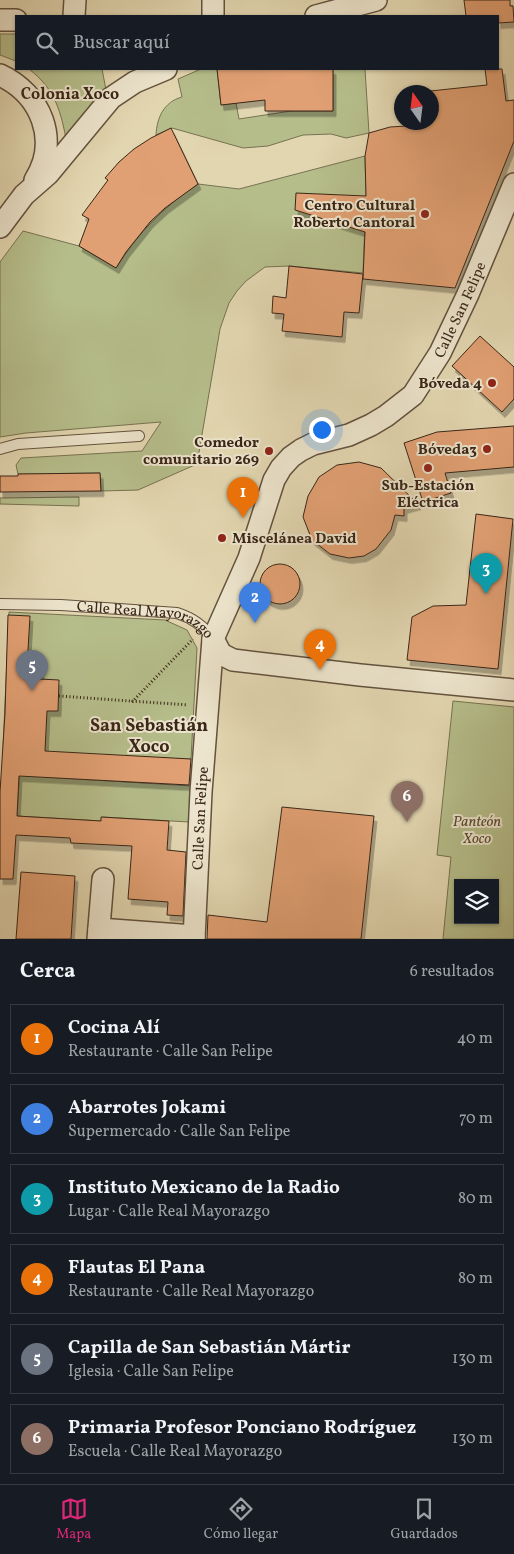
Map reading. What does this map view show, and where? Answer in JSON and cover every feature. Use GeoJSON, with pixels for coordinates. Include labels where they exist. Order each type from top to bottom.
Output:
{"type":"FeatureCollection","features":[{"type":"Feature","properties":{"kind":"street"},"geometry":{"type":"LineString","coordinates":[[74,15],[75,0]]}},
{"type":"Feature","properties":{"kind":"street"},"geometry":{"type":"LineString","coordinates":[[213,0],[213,15]]}},
{"type":"Feature","properties":{"kind":"street"},"geometry":{"type":"LineString","coordinates":[[320,15],[376,0]]}},
{"type":"Feature","properties":{"kind":"street"},"geometry":{"type":"LineString","coordinates":[[0,20],[15,20]]}},
{"type":"Feature","properties":{"kind":"street"},"geometry":{"type":"LineString","coordinates":[[24,195],[48,174],[106,102],[121,78],[161,70]]}},
{"type":"Feature","properties":{"kind":"street"},"geometry":{"type":"LineString","coordinates":[[0,75],[14,83],[29,97],[40,114],[46,134],[45,160],[40,172],[0,227]]}},
{"type":"Feature","properties":{"kind":"street","name":"Calle San Felipe"},"geometry":{"type":"LineString","coordinates":[[194,938],[207,706],[208,633],[249,558],[274,480],[290,457],[313,444],[371,425],[413,395],[440,353],[468,294],[514,184]]}},
{"type":"Feature","properties":{"kind":"street","name":"Calle Real Mayorazgo"},"geometry":{"type":"LineString","coordinates":[[208,633],[221,654],[233,660],[514,690]]}},
{"type":"Feature","properties":{"kind":"street"},"geometry":{"type":"LineString","coordinates":[[103,879],[98,934],[194,938]]}},
{"type":"Feature","properties":{"kind":"lane"},"geometry":{"type":"LineString","coordinates":[[0,449],[18,444],[139,436]]}},
{"type":"Feature","properties":{"kind":"lane","name":"Calle Real Mayorazgo"},"geometry":{"type":"LineString","coordinates":[[0,604],[61,605],[168,612],[186,616],[208,633]]}},
{"type":"Feature","properties":{"kind":"path"},"geometry":{"type":"LineString","coordinates":[[132,702],[208,633]]}},
{"type":"Feature","properties":{"kind":"path"},"geometry":{"type":"LineString","coordinates":[[59,696],[207,706]]}},
{"type":"Feature","properties":{"kind":"green space"},"geometry":{"type":"Polygon","coordinates":[[[0,34],[15,34],[15,61],[0,55],[0,34]]]}},
{"type":"Feature","properties":{"kind":"green space"},"geometry":{"type":"Polygon","coordinates":[[[30,70],[102,70],[107,95],[67,144],[56,102],[38,77],[30,70]]]}},
{"type":"Feature","properties":{"kind":"green space"},"geometry":{"type":"Polygon","coordinates":[[[199,70],[217,70],[221,105],[236,103],[239,119],[291,111],[333,111],[333,70],[365,70],[369,133],[346,138],[331,134],[303,135],[268,146],[243,148],[172,128],[156,135],[160,116],[166,106],[182,97],[178,79],[199,70]]]}},
{"type":"Feature","properties":{"kind":"green space"},"geometry":{"type":"Polygon","coordinates":[[[365,156],[366,196],[363,273],[289,266],[265,267],[246,281],[237,291],[229,303],[220,329],[197,464],[138,490],[101,491],[100,473],[18,474],[16,465],[21,458],[142,451],[161,422],[26,433],[0,437],[0,262],[23,231],[79,246],[116,268],[133,243],[152,221],[174,201],[198,184],[239,189],[365,156]]]}},
{"type":"Feature","properties":{"kind":"green space"},"geometry":{"type":"Polygon","coordinates":[[[79,497],[79,506],[0,504],[0,498],[79,497]]]}},
{"type":"Feature","properties":{"kind":"green space"},"geometry":{"type":"Polygon","coordinates":[[[9,612],[165,620],[187,630],[197,648],[191,759],[44,777],[192,786],[189,822],[102,817],[101,821],[17,816],[21,750],[3,749],[9,612]]]}},
{"type":"Feature","properties":{"kind":"green space","name":"Panteón Xoco"},"geometry":{"type":"Polygon","coordinates":[[[453,701],[514,707],[514,939],[443,939],[451,857],[437,855],[453,701]]]}},
{"type":"Feature","properties":{"kind":"building"},"geometry":{"type":"Polygon","coordinates":[[[464,0],[510,0],[510,6],[513,6],[514,22],[499,23],[499,15],[466,15],[464,0]]]}},
{"type":"Feature","properties":{"kind":"building","name":"Centro Cultural Roberto Cantoral"},"geometry":{"type":"Polygon","coordinates":[[[502,69],[506,101],[514,100],[514,141],[455,288],[363,279],[365,232],[295,210],[296,193],[366,196],[365,156],[369,133],[394,127],[394,130],[439,130],[439,90],[487,85],[485,70],[502,69]]]}},
{"type":"Feature","properties":{"kind":"building"},"geometry":{"type":"Polygon","coordinates":[[[217,70],[333,70],[333,111],[265,111],[265,100],[221,105],[217,70]]]}},
{"type":"Feature","properties":{"kind":"building"},"geometry":{"type":"Polygon","coordinates":[[[171,128],[198,184],[165,208],[150,222],[116,268],[79,246],[89,219],[82,215],[108,180],[105,178],[119,162],[134,149],[171,128]]]}},
{"type":"Feature","properties":{"kind":"building"},"geometry":{"type":"Polygon","coordinates":[[[289,266],[363,274],[359,313],[344,312],[342,337],[282,331],[284,314],[272,313],[273,296],[286,298],[289,266]]]}},
{"type":"Feature","properties":{"kind":"building","name":"Bóveda 4"},"geometry":{"type":"Polygon","coordinates":[[[480,336],[514,367],[514,399],[502,412],[452,366],[480,336]]]}},
{"type":"Feature","properties":{"kind":"building"},"geometry":{"type":"Polygon","coordinates":[[[514,426],[514,467],[445,473],[451,493],[423,502],[404,443],[437,432],[514,426]]]}},
{"type":"Feature","properties":{"kind":"building"},"geometry":{"type":"Polygon","coordinates":[[[359,462],[381,468],[418,504],[404,508],[404,516],[395,515],[391,530],[376,549],[364,556],[349,558],[330,554],[312,540],[303,517],[308,496],[319,477],[337,465],[359,462]]]}},
{"type":"Feature","properties":{"kind":"building"},"geometry":{"type":"Polygon","coordinates":[[[100,473],[101,491],[0,492],[0,476],[100,473]]]}},
{"type":"Feature","properties":{"kind":"building"},"geometry":{"type":"Polygon","coordinates":[[[476,514],[513,519],[498,669],[407,660],[412,617],[433,606],[466,605],[476,514]]]}},
{"type":"Feature","properties":{"kind":"building"},"geometry":{"type":"Polygon","coordinates":[[[280,564],[294,570],[300,584],[294,598],[280,604],[266,598],[260,584],[266,570],[280,564]]]}},
{"type":"Feature","properties":{"kind":"building"},"geometry":{"type":"Polygon","coordinates":[[[8,615],[30,616],[27,667],[41,667],[40,679],[59,680],[58,711],[47,711],[45,751],[191,759],[189,785],[19,776],[17,816],[101,821],[101,817],[169,821],[167,850],[186,852],[183,916],[167,915],[168,902],[128,899],[132,846],[71,843],[70,838],[16,835],[13,879],[0,879],[0,792],[8,615]]]}},
{"type":"Feature","properties":{"kind":"building"},"geometry":{"type":"Polygon","coordinates":[[[282,807],[374,816],[361,939],[207,939],[208,915],[267,922],[282,807]]]}},
{"type":"Feature","properties":{"kind":"building"},"geometry":{"type":"Polygon","coordinates":[[[21,872],[75,876],[71,939],[16,939],[21,872]]]}},
{"type":"Feature","properties":{"kind":"place","name":"Centro Cultural Roberto Cantoral"},"geometry":{"type":"Point","coordinates":[425,214]}},
{"type":"Feature","properties":{"kind":"place","name":"Bóveda 4"},"geometry":{"type":"Point","coordinates":[492,383]}},
{"type":"Feature","properties":{"kind":"place","name":"Bóveda3"},"geometry":{"type":"Point","coordinates":[487,449]}},
{"type":"Feature","properties":{"kind":"place","name":"Comedor comunitario 269"},"geometry":{"type":"Point","coordinates":[269,451]}},
{"type":"Feature","properties":{"kind":"place","name":"Sub-Estación Eléctrica"},"geometry":{"type":"Point","coordinates":[428,468]}},
{"type":"Feature","properties":{"kind":"place","name":"Cocina Alí"},"geometry":{"type":"Point","coordinates":[243,518]}},
{"type":"Feature","properties":{"kind":"place","name":"Miscelánea David"},"geometry":{"type":"Point","coordinates":[222,538]}},
{"type":"Feature","properties":{"kind":"place","name":"Instituto Mexicano de la Radio"},"geometry":{"type":"Point","coordinates":[486,594]}},
{"type":"Feature","properties":{"kind":"place","name":"Abarrotes Jokami"},"geometry":{"type":"Point","coordinates":[255,623]}},
{"type":"Feature","properties":{"kind":"place","name":"Flautas El Pana"},"geometry":{"type":"Point","coordinates":[320,670]}},
{"type":"Feature","properties":{"kind":"place","name":"Capilla de San Sebastián Mártir"},"geometry":{"type":"Point","coordinates":[32,691]}},
{"type":"Feature","properties":{"kind":"place","name":"Primaria Profesor Ponciano Rodríguez"},"geometry":{"type":"Point","coordinates":[407,822]}},
{"type":"Feature","properties":{"kind":"district","name":"Colonia Xoco"},"geometry":{"type":"Point","coordinates":[70,93]}},
{"type":"Feature","properties":{"kind":"district","name":"San Sebastián Xoco"},"geometry":{"type":"Point","coordinates":[149,735]}}]}
